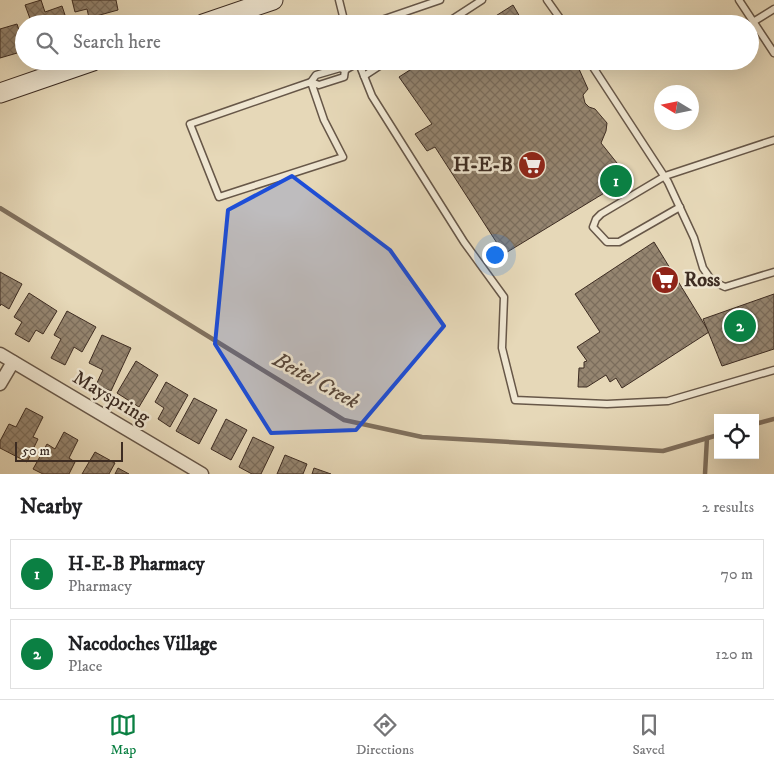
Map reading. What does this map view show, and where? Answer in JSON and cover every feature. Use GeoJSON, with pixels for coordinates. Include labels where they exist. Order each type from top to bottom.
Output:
{"type":"FeatureCollection","features":[{"type":"Feature","properties":{"kind":"main road"},"geometry":{"type":"LineString","coordinates":[[229,15],[272,0]]}},
{"type":"Feature","properties":{"kind":"main road"},"geometry":{"type":"LineString","coordinates":[[0,93],[67,70]]}},
{"type":"Feature","properties":{"kind":"street","name":"Mayspring"},"geometry":{"type":"LineString","coordinates":[[0,354],[202,474]]}},
{"type":"Feature","properties":{"kind":"street"},"geometry":{"type":"LineString","coordinates":[[0,384],[13,362]]}},
{"type":"Feature","properties":{"kind":"lane"},"geometry":{"type":"LineString","coordinates":[[339,0],[342,15]]}},
{"type":"Feature","properties":{"kind":"lane"},"geometry":{"type":"LineString","coordinates":[[396,15],[440,0]]}},
{"type":"Feature","properties":{"kind":"lane"},"geometry":{"type":"LineString","coordinates":[[459,15],[482,0]]}},
{"type":"Feature","properties":{"kind":"lane"},"geometry":{"type":"LineString","coordinates":[[547,0],[558,15]]}},
{"type":"Feature","properties":{"kind":"lane"},"geometry":{"type":"LineString","coordinates":[[739,0],[749,15]]}},
{"type":"Feature","properties":{"kind":"lane"},"geometry":{"type":"LineString","coordinates":[[759,18],[774,9]]}},
{"type":"Feature","properties":{"kind":"lane"},"geometry":{"type":"LineString","coordinates":[[759,31],[774,53]]}},
{"type":"Feature","properties":{"kind":"lane"},"geometry":{"type":"LineString","coordinates":[[311,82],[324,120],[343,157],[219,197],[190,124],[311,82],[316,75],[333,70]]}},
{"type":"Feature","properties":{"kind":"lane"},"geometry":{"type":"LineString","coordinates":[[362,70],[372,96],[459,234],[504,297],[502,348],[515,400],[607,404],[668,401],[774,370]]}},
{"type":"Feature","properties":{"kind":"lane"},"geometry":{"type":"LineString","coordinates":[[364,76],[373,70]]}},
{"type":"Feature","properties":{"kind":"lane"},"geometry":{"type":"LineString","coordinates":[[595,70],[664,176],[694,238],[703,268],[712,282],[725,287],[774,272]]}},
{"type":"Feature","properties":{"kind":"lane"},"geometry":{"type":"LineString","coordinates":[[680,207],[619,242],[607,242],[593,227],[600,214],[664,176],[774,140]]}},
{"type":"Feature","properties":{"kind":"highlighted area"},"geometry":{"type":"Polygon","coordinates":[[[292,176],[390,250],[444,326],[356,430],[271,433],[215,344],[228,210],[292,176]]]}},
{"type":"Feature","properties":{"kind":"building"},"geometry":{"type":"Polygon","coordinates":[[[41,0],[45,12],[62,6],[65,15],[29,15],[25,5],[41,0]]]}},
{"type":"Feature","properties":{"kind":"building"},"geometry":{"type":"Polygon","coordinates":[[[72,0],[116,0],[118,10],[100,15],[88,15],[87,9],[75,12],[72,0]]]}},
{"type":"Feature","properties":{"kind":"building"},"geometry":{"type":"Polygon","coordinates":[[[513,5],[519,15],[497,15],[513,5]]]}},
{"type":"Feature","properties":{"kind":"building"},"geometry":{"type":"Polygon","coordinates":[[[15,25],[15,54],[0,58],[0,29],[15,25]]]}},
{"type":"Feature","properties":{"kind":"building","name":"H-E-B"},"geometry":{"type":"Polygon","coordinates":[[[410,70],[579,70],[588,89],[583,95],[585,103],[595,109],[607,123],[601,143],[629,178],[504,254],[435,147],[427,151],[415,134],[432,124],[399,77],[410,70]]]}},
{"type":"Feature","properties":{"kind":"building"},"geometry":{"type":"Polygon","coordinates":[[[654,242],[709,332],[622,388],[616,378],[610,382],[606,375],[587,387],[578,387],[579,368],[584,368],[584,362],[587,361],[577,347],[600,332],[575,294],[654,242]]]}},
{"type":"Feature","properties":{"kind":"building"},"geometry":{"type":"Polygon","coordinates":[[[0,272],[22,284],[9,309],[1,304],[0,306],[0,272]]]}},
{"type":"Feature","properties":{"kind":"building"},"geometry":{"type":"Polygon","coordinates":[[[29,293],[57,311],[43,334],[36,330],[29,342],[15,334],[22,322],[14,317],[29,293]]]}},
{"type":"Feature","properties":{"kind":"building"},"geometry":{"type":"Polygon","coordinates":[[[774,294],[774,349],[722,366],[703,319],[774,294]]]}},
{"type":"Feature","properties":{"kind":"building"},"geometry":{"type":"Polygon","coordinates":[[[67,311],[96,327],[82,352],[74,347],[65,365],[51,358],[61,339],[54,335],[67,311]]]}},
{"type":"Feature","properties":{"kind":"building"},"geometry":{"type":"Polygon","coordinates":[[[102,335],[131,348],[111,391],[96,385],[103,370],[89,363],[102,335]]]}},
{"type":"Feature","properties":{"kind":"building"},"geometry":{"type":"Polygon","coordinates":[[[136,361],[158,375],[139,407],[117,393],[136,361]]]}},
{"type":"Feature","properties":{"kind":"building"},"geometry":{"type":"Polygon","coordinates":[[[166,382],[188,395],[170,427],[158,419],[164,408],[155,402],[166,382]]]}},
{"type":"Feature","properties":{"kind":"building"},"geometry":{"type":"Polygon","coordinates":[[[194,398],[217,410],[199,444],[176,431],[194,398]]]}},
{"type":"Feature","properties":{"kind":"building"},"geometry":{"type":"Polygon","coordinates":[[[26,408],[43,417],[33,437],[38,439],[27,462],[0,448],[0,441],[9,424],[16,427],[26,408]]]}},
{"type":"Feature","properties":{"kind":"building"},"geometry":{"type":"Polygon","coordinates":[[[226,419],[247,430],[231,460],[211,449],[226,419]]]}},
{"type":"Feature","properties":{"kind":"building"},"geometry":{"type":"Polygon","coordinates":[[[64,432],[78,440],[69,458],[75,462],[69,474],[43,474],[33,469],[47,444],[55,449],[64,432]]]}},
{"type":"Feature","properties":{"kind":"building"},"geometry":{"type":"Polygon","coordinates":[[[253,437],[274,447],[261,474],[252,474],[239,467],[253,437]]]}},
{"type":"Feature","properties":{"kind":"building"},"geometry":{"type":"Polygon","coordinates":[[[95,452],[115,463],[109,474],[82,474],[95,452]]]}},
{"type":"Feature","properties":{"kind":"building"},"geometry":{"type":"Polygon","coordinates":[[[285,455],[307,464],[303,474],[277,474],[285,455]]]}},
{"type":"Feature","properties":{"kind":"building"},"geometry":{"type":"Polygon","coordinates":[[[118,468],[129,474],[115,474],[118,468]]]}},
{"type":"Feature","properties":{"kind":"building"},"geometry":{"type":"Polygon","coordinates":[[[314,468],[331,474],[312,474],[314,468]]]}},
{"type":"Feature","properties":{"kind":"waterway","name":"Beitel Creek"},"geometry":{"type":"LineString","coordinates":[[0,208],[344,420],[422,437],[663,451],[714,436]]}},
{"type":"Feature","properties":{"kind":"waterway","name":"Beitel Creek"},"geometry":{"type":"LineString","coordinates":[[759,423],[774,419]]}},
{"type":"Feature","properties":{"kind":"waterway"},"geometry":{"type":"LineString","coordinates":[[705,474],[707,438]]}},
{"type":"Feature","properties":{"kind":"place","name":"H-E-B"},"geometry":{"type":"Point","coordinates":[532,165]}},
{"type":"Feature","properties":{"kind":"place","name":"H-E-B Pharmacy"},"geometry":{"type":"Point","coordinates":[616,181]}},
{"type":"Feature","properties":{"kind":"place","name":"Ross"},"geometry":{"type":"Point","coordinates":[665,280]}},
{"type":"Feature","properties":{"kind":"place","name":"Nacodoches Village"},"geometry":{"type":"Point","coordinates":[740,326]}}]}
